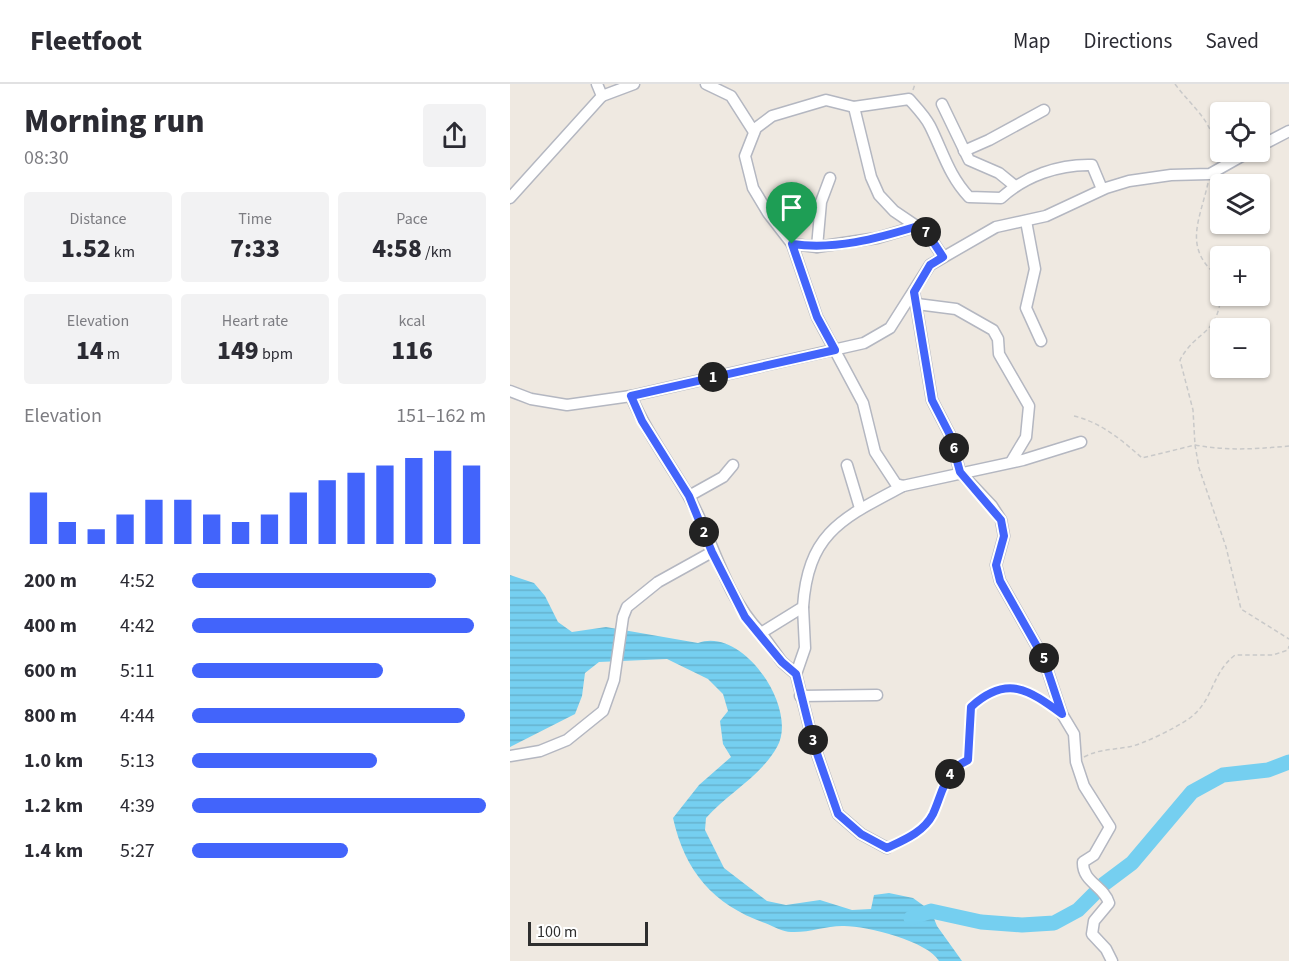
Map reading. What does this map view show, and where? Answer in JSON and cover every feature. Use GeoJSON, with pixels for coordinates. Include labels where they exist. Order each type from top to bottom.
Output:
{"type":"FeatureCollection","features":[{"type":"Feature","properties":{"kind":"street"},"geometry":{"type":"LineString","coordinates":[[597,84],[602,96]]}},
{"type":"Feature","properties":{"kind":"street"},"geometry":{"type":"LineString","coordinates":[[510,198],[602,96],[634,84]]}},
{"type":"Feature","properties":{"kind":"street"},"geometry":{"type":"LineString","coordinates":[[706,84],[731,96],[754,132]]}},
{"type":"Feature","properties":{"kind":"street"},"geometry":{"type":"LineString","coordinates":[[903,486],[896,484],[875,452],[863,403],[817,317],[792,244],[753,189],[745,156],[754,132],[772,116],[826,100],[854,107],[909,99],[930,125],[946,166],[956,184],[969,197],[1001,198],[1015,186],[1072,165],[1092,165],[1102,189]]}},
{"type":"Feature","properties":{"kind":"street"},"geometry":{"type":"LineString","coordinates":[[942,104],[969,160],[999,173],[1015,186]]}},
{"type":"Feature","properties":{"kind":"street"},"geometry":{"type":"LineString","coordinates":[[854,107],[871,177],[879,195],[894,211],[928,234],[943,257]]}},
{"type":"Feature","properties":{"kind":"street"},"geometry":{"type":"LineString","coordinates":[[964,151],[1044,110]]}},
{"type":"Feature","properties":{"kind":"street"},"geometry":{"type":"LineString","coordinates":[[1270,141],[1289,131]]}},
{"type":"Feature","properties":{"kind":"street"},"geometry":{"type":"LineString","coordinates":[[510,391],[531,399],[567,405],[631,396],[864,344],[890,328],[930,265],[996,227],[1046,216],[1102,189],[1160,176],[1210,174],[1231,162]]}},
{"type":"Feature","properties":{"kind":"street"},"geometry":{"type":"LineString","coordinates":[[818,247],[820,202],[830,178]]}},
{"type":"Feature","properties":{"kind":"street"},"geometry":{"type":"LineString","coordinates":[[1026,220],[1035,268],[1026,308],[1041,341]]}},
{"type":"Feature","properties":{"kind":"street"},"geometry":{"type":"LineString","coordinates":[[792,244],[818,247],[877,238],[918,226]]}},
{"type":"Feature","properties":{"kind":"street"},"geometry":{"type":"LineString","coordinates":[[914,292],[932,400],[950,435],[960,472],[1001,520],[1004,536],[996,565],[1000,581],[1043,657],[1062,714],[1074,734],[1076,762],[1084,786],[1110,827],[1094,855],[1083,862],[1085,876],[1107,897],[1109,903],[1094,921],[1092,934],[1106,949],[1113,961]]}},
{"type":"Feature","properties":{"kind":"street"},"geometry":{"type":"LineString","coordinates":[[917,304],[956,309],[993,330],[998,339],[999,354],[1029,406],[1026,437],[1011,462]]}},
{"type":"Feature","properties":{"kind":"street"},"geometry":{"type":"LineString","coordinates":[[631,396],[642,421],[689,496],[712,552],[745,617],[761,633],[782,662],[796,674]]}},
{"type":"Feature","properties":{"kind":"street"},"geometry":{"type":"LineString","coordinates":[[887,848],[861,834],[838,814],[800,696],[796,674],[805,648],[802,607],[805,578],[812,559],[838,522],[903,486],[1011,462],[1081,442]]}},
{"type":"Feature","properties":{"kind":"street"},"geometry":{"type":"LineString","coordinates":[[689,496],[723,477],[733,465]]}},
{"type":"Feature","properties":{"kind":"street"},"geometry":{"type":"LineString","coordinates":[[847,465],[860,508]]}},
{"type":"Feature","properties":{"kind":"street"},"geometry":{"type":"LineString","coordinates":[[510,756],[540,752],[567,741],[603,711],[614,680],[623,617],[627,607],[642,594],[686,565],[712,552]]}},
{"type":"Feature","properties":{"kind":"street"},"geometry":{"type":"LineString","coordinates":[[761,633],[802,607]]}},
{"type":"Feature","properties":{"kind":"street"},"geometry":{"type":"LineString","coordinates":[[800,696],[878,695]]}},
{"type":"Feature","properties":{"kind":"path"},"geometry":{"type":"LineString","coordinates":[[1175,84],[1192,102],[1213,133],[1216,149],[1196,225],[1196,249],[1210,268]]}},
{"type":"Feature","properties":{"kind":"path"},"geometry":{"type":"LineString","coordinates":[[1219,306],[1213,326],[1184,352],[1180,360],[1193,410],[1199,468],[1226,547],[1241,609],[1289,639]]}},
{"type":"Feature","properties":{"kind":"path"},"geometry":{"type":"LineString","coordinates":[[1074,416],[1085,419],[1120,438],[1142,458],[1195,445],[1211,448],[1251,449],[1289,446]]}},
{"type":"Feature","properties":{"kind":"path"},"geometry":{"type":"LineString","coordinates":[[1076,762],[1094,751],[1131,747],[1186,720],[1204,706],[1218,672],[1234,655],[1273,655],[1288,650],[1289,646]]}},
{"type":"Feature","properties":{"kind":"path"},"geometry":{"type":"LineString","coordinates":[[887,848],[909,838],[923,826],[932,815],[945,782],[956,765],[968,760],[971,707],[983,696],[996,691],[1025,689],[1062,714]]}},
{"type":"Feature","properties":{"kind":"water"},"geometry":{"type":"Polygon","coordinates":[[[510,575],[534,583],[545,596],[558,622],[572,632],[606,627],[698,643],[715,641],[732,647],[749,658],[763,674],[774,693],[780,712],[782,731],[777,747],[762,767],[706,818],[705,830],[724,868],[767,901],[786,905],[820,900],[852,910],[871,909],[874,895],[889,893],[913,898],[931,911],[937,926],[962,961],[939,961],[933,954],[909,941],[865,928],[842,926],[785,931],[731,907],[704,884],[685,855],[673,818],[699,785],[731,757],[723,744],[720,721],[728,711],[723,694],[708,679],[667,659],[599,662],[585,673],[582,696],[575,714],[510,747],[510,575]]]}},
{"type":"Feature","properties":{"kind":"waterway"},"geometry":{"type":"LineString","coordinates":[[911,918],[931,911],[981,922],[1022,925],[1054,923],[1078,910],[1104,884],[1132,863],[1192,792],[1223,775],[1268,770],[1289,762]]}},
{"type":"Feature","properties":{"kind":"route"},"geometry":{"type":"LineString","coordinates":[[918,226],[928,234],[943,257],[930,265],[914,292],[932,400],[950,435],[960,472],[975,491],[992,506],[1001,520],[1004,536],[996,565],[1000,581],[1043,657],[1062,714],[1025,689],[996,691],[983,696],[971,707],[968,760],[956,765],[945,782],[932,815],[923,826],[909,838],[887,848],[861,834],[838,814],[813,742],[796,674],[782,662],[761,633],[745,617],[712,552],[689,496],[665,461],[642,421],[631,396],[835,350],[817,317],[792,244],[818,247],[877,238],[918,226]]}}]}
